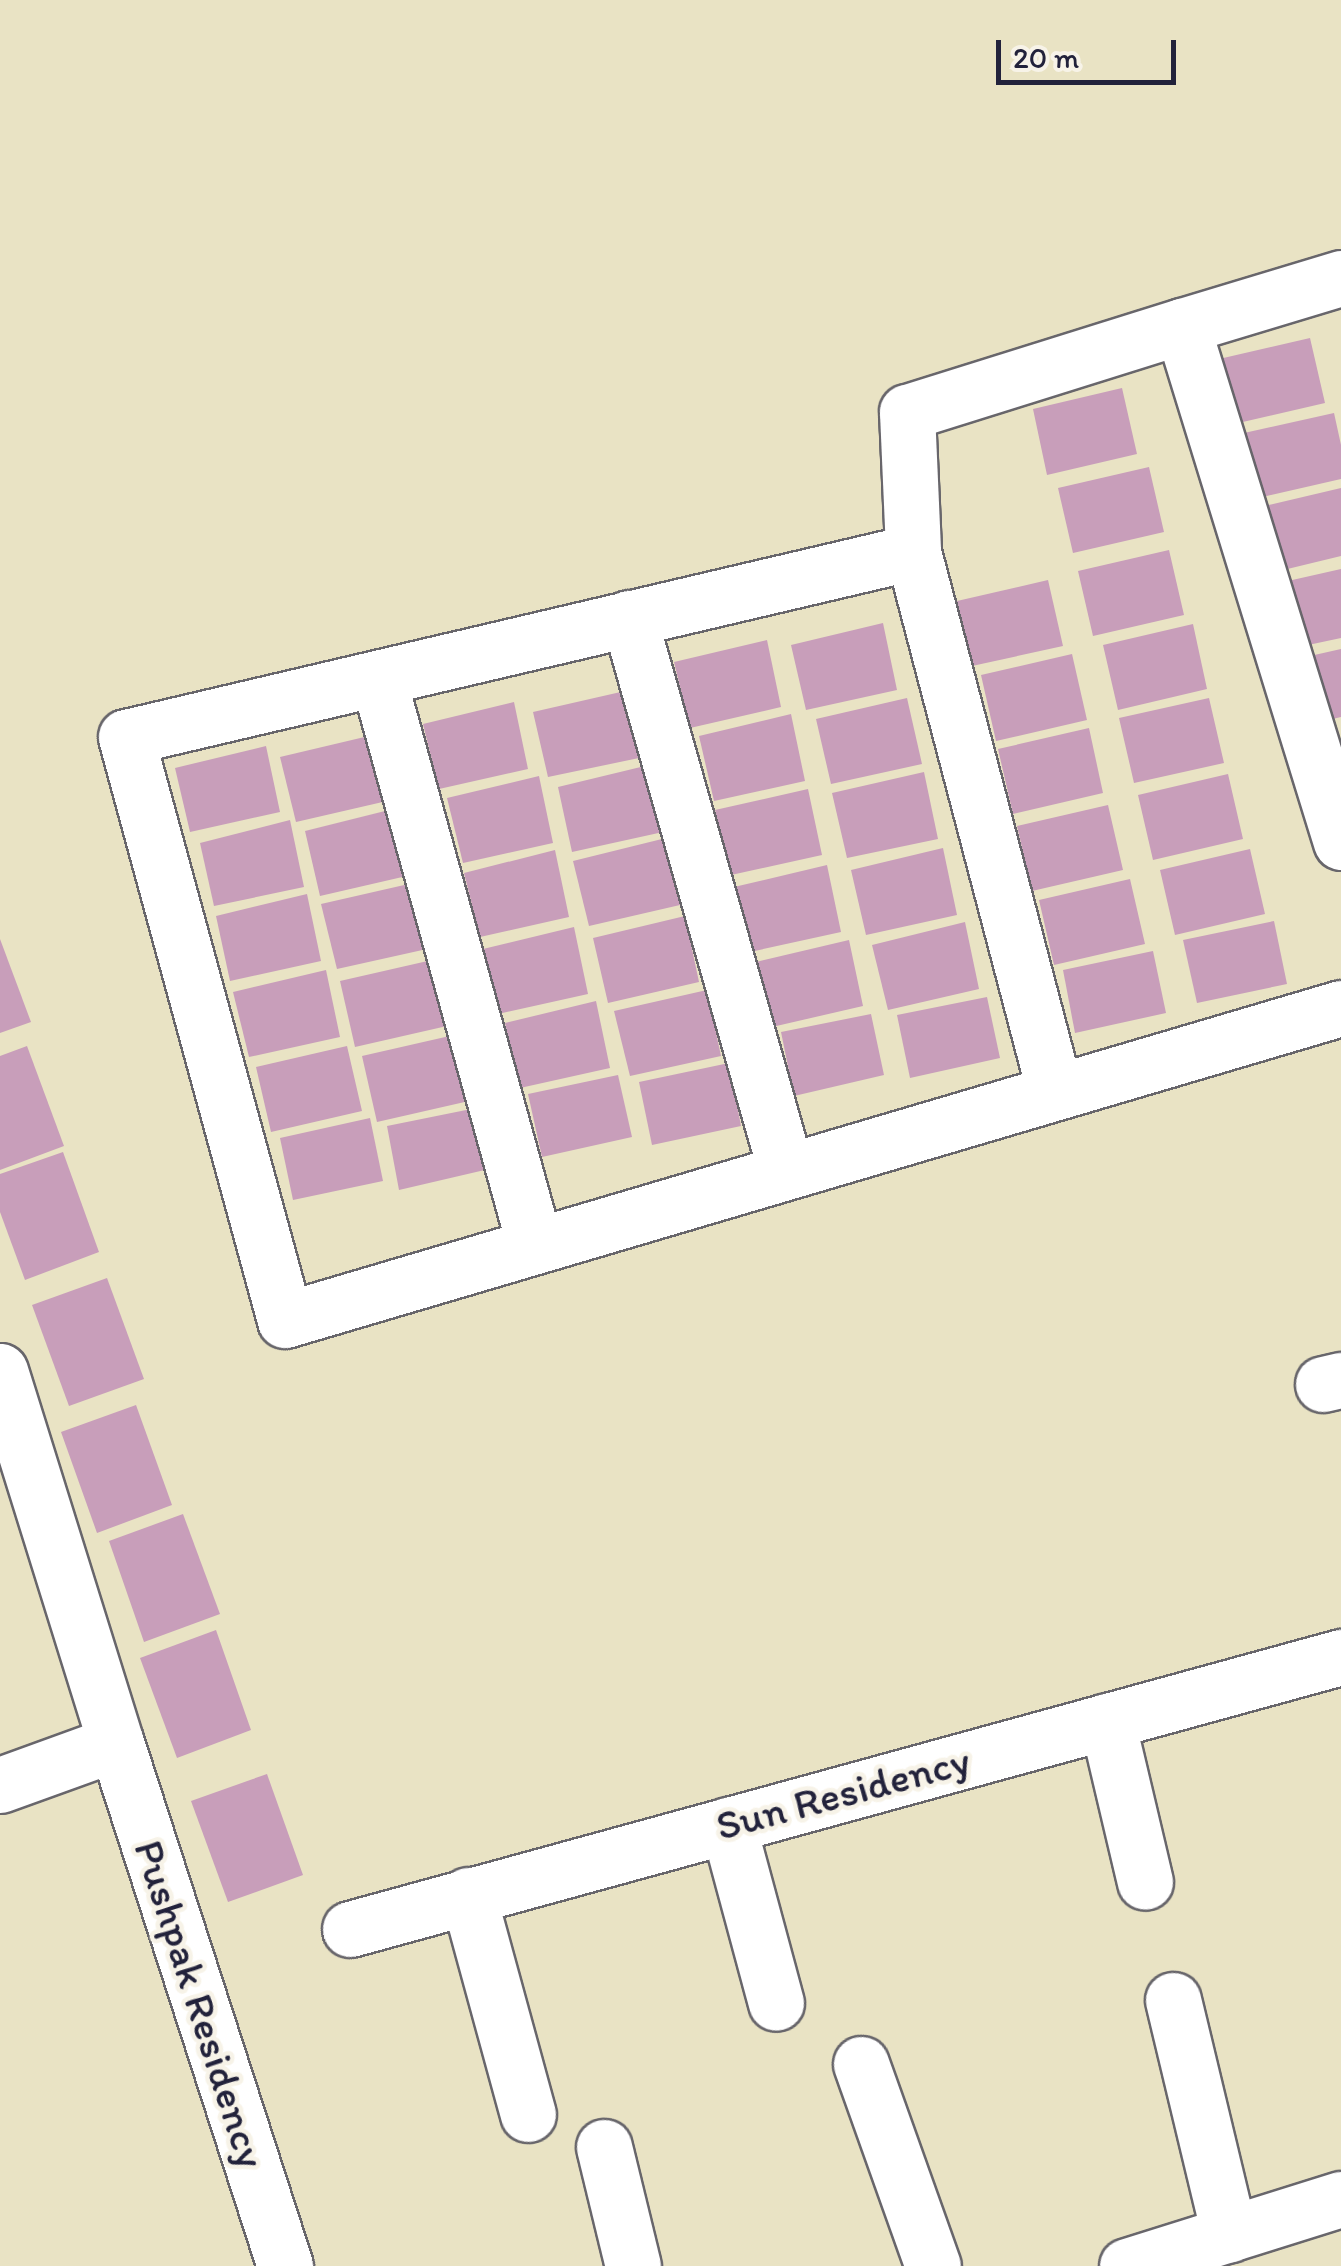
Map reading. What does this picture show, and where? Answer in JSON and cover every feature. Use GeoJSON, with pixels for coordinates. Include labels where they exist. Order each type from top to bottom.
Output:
{"type":"FeatureCollection","features":[{"type":"Feature","properties":{"kind":"street"},"geometry":{"type":"LineString","coordinates":[[1055,1092],[913,552],[907,412],[1341,278]]}},
{"type":"Feature","properties":{"kind":"street"},"geometry":{"type":"LineString","coordinates":[[1182,326],[1341,842]]}},
{"type":"Feature","properties":{"kind":"street"},"geometry":{"type":"LineString","coordinates":[[913,552],[126,738],[285,1320],[1341,1008]]}},
{"type":"Feature","properties":{"kind":"street"},"geometry":{"type":"LineString","coordinates":[[630,618],[786,1172]]}},
{"type":"Feature","properties":{"kind":"street"},"geometry":{"type":"LineString","coordinates":[[378,678],[535,1246]]}},
{"type":"Feature","properties":{"kind":"street","name":"Pushpak Residency"},"geometry":{"type":"LineString","coordinates":[[0,1371],[285,2266]]}},
{"type":"Feature","properties":{"kind":"street","name":"Sun Residency"},"geometry":{"type":"LineString","coordinates":[[350,1929],[1107,1721],[1340,1663]]}},
{"type":"Feature","properties":{"kind":"street"},"geometry":{"type":"LineString","coordinates":[[1107,1721],[1145,1882]]}},
{"type":"Feature","properties":{"kind":"street"},"geometry":{"type":"LineString","coordinates":[[0,1785],[116,1743]]}},
{"type":"Feature","properties":{"kind":"street"},"geometry":{"type":"LineString","coordinates":[[728,1824],[776,2003]]}},
{"type":"Feature","properties":{"kind":"street"},"geometry":{"type":"LineString","coordinates":[[468,1895],[528,2114]]}},
{"type":"Feature","properties":{"kind":"street"},"geometry":{"type":"LineString","coordinates":[[1173,2000],[1229,2234]]}},
{"type":"Feature","properties":{"kind":"street"},"geometry":{"type":"LineString","coordinates":[[861,2064],[933,2266]]}},
{"type":"Feature","properties":{"kind":"street"},"geometry":{"type":"LineString","coordinates":[[604,2147],[632,2266]]}},
{"type":"Feature","properties":{"kind":"street"},"geometry":{"type":"LineString","coordinates":[[1127,2266],[1341,2199]]}},
{"type":"Feature","properties":{"kind":"building"},"geometry":{"type":"Polygon","coordinates":[[[1310,338],[1325,403],[1234,424],[1219,359],[1310,338]]]}},
{"type":"Feature","properties":{"kind":"building"},"geometry":{"type":"Polygon","coordinates":[[[1122,388],[1137,454],[1047,475],[1033,409],[1122,388]]]}},
{"type":"Feature","properties":{"kind":"building"},"geometry":{"type":"Polygon","coordinates":[[[1334,413],[1341,445],[1341,479],[1258,498],[1244,433],[1334,413]]]}},
{"type":"Feature","properties":{"kind":"building"},"geometry":{"type":"Polygon","coordinates":[[[1149,467],[1164,532],[1073,553],[1058,488],[1149,467]]]}},
{"type":"Feature","properties":{"kind":"building"},"geometry":{"type":"Polygon","coordinates":[[[1341,488],[1341,556],[1275,572],[1260,507],[1341,488]]]}},
{"type":"Feature","properties":{"kind":"building"},"geometry":{"type":"Polygon","coordinates":[[[1169,550],[1184,615],[1093,636],[1078,571],[1169,550]]]}},
{"type":"Feature","properties":{"kind":"building"},"geometry":{"type":"Polygon","coordinates":[[[1341,569],[1341,638],[1294,648],[1279,583],[1341,569]]]}},
{"type":"Feature","properties":{"kind":"building"},"geometry":{"type":"Polygon","coordinates":[[[1048,580],[1063,646],[972,666],[957,601],[1048,580]]]}},
{"type":"Feature","properties":{"kind":"building"},"geometry":{"type":"Polygon","coordinates":[[[883,623],[897,690],[806,710],[791,645],[883,623]]]}},
{"type":"Feature","properties":{"kind":"building"},"geometry":{"type":"Polygon","coordinates":[[[1193,624],[1207,689],[1118,710],[1103,645],[1193,624]]]}},
{"type":"Feature","properties":{"kind":"building"},"geometry":{"type":"Polygon","coordinates":[[[767,640],[781,707],[690,728],[674,662],[767,640]]]}},
{"type":"Feature","properties":{"kind":"building"},"geometry":{"type":"Polygon","coordinates":[[[1341,649],[1341,717],[1316,723],[1301,658],[1341,649]]]}},
{"type":"Feature","properties":{"kind":"building"},"geometry":{"type":"Polygon","coordinates":[[[1072,654],[1087,720],[996,741],[981,675],[1072,654]]]}},
{"type":"Feature","properties":{"kind":"building"},"geometry":{"type":"Polygon","coordinates":[[[625,691],[639,758],[548,777],[533,712],[625,691]]]}},
{"type":"Feature","properties":{"kind":"building"},"geometry":{"type":"Polygon","coordinates":[[[907,698],[922,764],[831,784],[816,719],[907,698]]]}},
{"type":"Feature","properties":{"kind":"building"},"geometry":{"type":"Polygon","coordinates":[[[1209,698],[1224,763],[1134,783],[1119,718],[1209,698]]]}},
{"type":"Feature","properties":{"kind":"building"},"geometry":{"type":"Polygon","coordinates":[[[514,702],[528,769],[439,789],[423,724],[514,702]]]}},
{"type":"Feature","properties":{"kind":"building"},"geometry":{"type":"Polygon","coordinates":[[[791,714],[805,781],[714,801],[699,736],[791,714]]]}},
{"type":"Feature","properties":{"kind":"building"},"geometry":{"type":"Polygon","coordinates":[[[1089,728],[1103,793],[1013,814],[998,749],[1089,728]]]}},
{"type":"Feature","properties":{"kind":"building"},"geometry":{"type":"Polygon","coordinates":[[[373,735],[387,801],[296,822],[280,757],[373,735]]]}},
{"type":"Feature","properties":{"kind":"building"},"geometry":{"type":"Polygon","coordinates":[[[266,746],[280,812],[190,832],[175,768],[266,746]]]}},
{"type":"Feature","properties":{"kind":"building"},"geometry":{"type":"Polygon","coordinates":[[[649,765],[663,832],[572,852],[558,787],[649,765]]]}},
{"type":"Feature","properties":{"kind":"building"},"geometry":{"type":"Polygon","coordinates":[[[924,772],[938,839],[847,858],[832,793],[924,772]]]}},
{"type":"Feature","properties":{"kind":"building"},"geometry":{"type":"Polygon","coordinates":[[[1228,774],[1243,839],[1153,860],[1138,795],[1228,774]]]}},
{"type":"Feature","properties":{"kind":"building"},"geometry":{"type":"Polygon","coordinates":[[[539,776],[553,843],[463,863],[447,798],[539,776]]]}},
{"type":"Feature","properties":{"kind":"building"},"geometry":{"type":"Polygon","coordinates":[[[808,789],[822,855],[731,875],[715,810],[808,789]]]}},
{"type":"Feature","properties":{"kind":"building"},"geometry":{"type":"Polygon","coordinates":[[[1108,805],[1123,870],[1032,891],[1017,826],[1108,805]]]}},
{"type":"Feature","properties":{"kind":"building"},"geometry":{"type":"Polygon","coordinates":[[[397,808],[411,875],[320,896],[305,831],[397,808]]]}},
{"type":"Feature","properties":{"kind":"building"},"geometry":{"type":"Polygon","coordinates":[[[290,820],[304,887],[214,906],[200,843],[290,820]]]}},
{"type":"Feature","properties":{"kind":"building"},"geometry":{"type":"Polygon","coordinates":[[[666,838],[680,905],[589,926],[573,861],[666,838]]]}},
{"type":"Feature","properties":{"kind":"building"},"geometry":{"type":"Polygon","coordinates":[[[943,848],[957,915],[866,935],[851,870],[943,848]]]}},
{"type":"Feature","properties":{"kind":"building"},"geometry":{"type":"Polygon","coordinates":[[[1250,849],[1265,914],[1175,935],[1160,870],[1250,849]]]}},
{"type":"Feature","properties":{"kind":"building"},"geometry":{"type":"Polygon","coordinates":[[[555,850],[569,917],[480,937],[464,873],[555,850]]]}},
{"type":"Feature","properties":{"kind":"building"},"geometry":{"type":"Polygon","coordinates":[[[827,865],[841,932],[750,952],[734,887],[827,865]]]}},
{"type":"Feature","properties":{"kind":"building"},"geometry":{"type":"Polygon","coordinates":[[[1130,879],[1145,944],[1054,965],[1039,900],[1130,879]]]}},
{"type":"Feature","properties":{"kind":"building"},"geometry":{"type":"Polygon","coordinates":[[[413,883],[427,949],[337,969],[321,904],[413,883]]]}},
{"type":"Feature","properties":{"kind":"building"},"geometry":{"type":"Polygon","coordinates":[[[307,894],[321,961],[230,981],[216,916],[307,894]]]}},
{"type":"Feature","properties":{"kind":"building"},"geometry":{"type":"Polygon","coordinates":[[[685,916],[699,982],[608,1003],[593,938],[685,916]]]}},
{"type":"Feature","properties":{"kind":"building"},"geometry":{"type":"Polygon","coordinates":[[[1274,921],[1287,984],[1197,1003],[1183,940],[1274,921]]]}},
{"type":"Feature","properties":{"kind":"building"},"geometry":{"type":"Polygon","coordinates":[[[965,922],[979,989],[888,1010],[872,945],[965,922]]]}},
{"type":"Feature","properties":{"kind":"building"},"geometry":{"type":"Polygon","coordinates":[[[574,927],[588,994],[498,1014],[483,949],[574,927]]]}},
{"type":"Feature","properties":{"kind":"building"},"geometry":{"type":"Polygon","coordinates":[[[0,939],[31,1022],[0,1033],[0,939]]]}},
{"type":"Feature","properties":{"kind":"building"},"geometry":{"type":"Polygon","coordinates":[[[849,940],[863,1006],[772,1027],[756,962],[849,940]]]}},
{"type":"Feature","properties":{"kind":"building"},"geometry":{"type":"Polygon","coordinates":[[[1153,951],[1166,1013],[1075,1033],[1063,970],[1153,951]]]}},
{"type":"Feature","properties":{"kind":"building"},"geometry":{"type":"Polygon","coordinates":[[[432,960],[447,1026],[355,1047],[340,981],[432,960]]]}},
{"type":"Feature","properties":{"kind":"building"},"geometry":{"type":"Polygon","coordinates":[[[326,970],[340,1037],[249,1057],[233,992],[326,970]]]}},
{"type":"Feature","properties":{"kind":"building"},"geometry":{"type":"Polygon","coordinates":[[[707,990],[721,1056],[630,1076],[614,1011],[707,990]]]}},
{"type":"Feature","properties":{"kind":"building"},"geometry":{"type":"Polygon","coordinates":[[[987,997],[1000,1058],[910,1078],[897,1015],[987,997]]]}},
{"type":"Feature","properties":{"kind":"building"},"geometry":{"type":"Polygon","coordinates":[[[596,1001],[610,1068],[520,1088],[505,1023],[596,1001]]]}},
{"type":"Feature","properties":{"kind":"building"},"geometry":{"type":"Polygon","coordinates":[[[871,1014],[884,1075],[794,1096],[781,1032],[871,1014]]]}},
{"type":"Feature","properties":{"kind":"building"},"geometry":{"type":"Polygon","coordinates":[[[454,1035],[469,1101],[377,1122],[362,1056],[454,1035]]]}},
{"type":"Feature","properties":{"kind":"building"},"geometry":{"type":"Polygon","coordinates":[[[27,1046],[64,1146],[0,1170],[0,1056],[27,1046]]]}},
{"type":"Feature","properties":{"kind":"building"},"geometry":{"type":"Polygon","coordinates":[[[347,1046],[362,1111],[271,1132],[256,1067],[347,1046]]]}},
{"type":"Feature","properties":{"kind":"building"},"geometry":{"type":"Polygon","coordinates":[[[729,1063],[741,1126],[652,1145],[639,1082],[729,1063]]]}},
{"type":"Feature","properties":{"kind":"building"},"geometry":{"type":"Polygon","coordinates":[[[618,1075],[632,1137],[542,1157],[528,1094],[618,1075]]]}},
{"type":"Feature","properties":{"kind":"building"},"geometry":{"type":"Polygon","coordinates":[[[476,1108],[489,1169],[399,1190],[387,1126],[476,1108]]]}},
{"type":"Feature","properties":{"kind":"building"},"geometry":{"type":"Polygon","coordinates":[[[370,1118],[383,1181],[293,1200],[280,1138],[370,1118]]]}},
{"type":"Feature","properties":{"kind":"building"},"geometry":{"type":"Polygon","coordinates":[[[63,1152],[99,1252],[25,1280],[0,1212],[0,1174],[63,1152]]]}},
{"type":"Feature","properties":{"kind":"building"},"geometry":{"type":"Polygon","coordinates":[[[107,1278],[144,1379],[69,1406],[32,1305],[107,1278]]]}},
{"type":"Feature","properties":{"kind":"building"},"geometry":{"type":"Polygon","coordinates":[[[136,1405],[172,1505],[97,1533],[61,1432],[136,1405]]]}},
{"type":"Feature","properties":{"kind":"building"},"geometry":{"type":"Polygon","coordinates":[[[183,1514],[220,1614],[144,1642],[109,1541],[183,1514]]]}},
{"type":"Feature","properties":{"kind":"building"},"geometry":{"type":"Polygon","coordinates":[[[216,1630],[251,1730],[177,1758],[140,1658],[216,1630]]]}},
{"type":"Feature","properties":{"kind":"building"},"geometry":{"type":"Polygon","coordinates":[[[267,1774],[303,1875],[228,1902],[191,1801],[267,1774]]]}}]}
